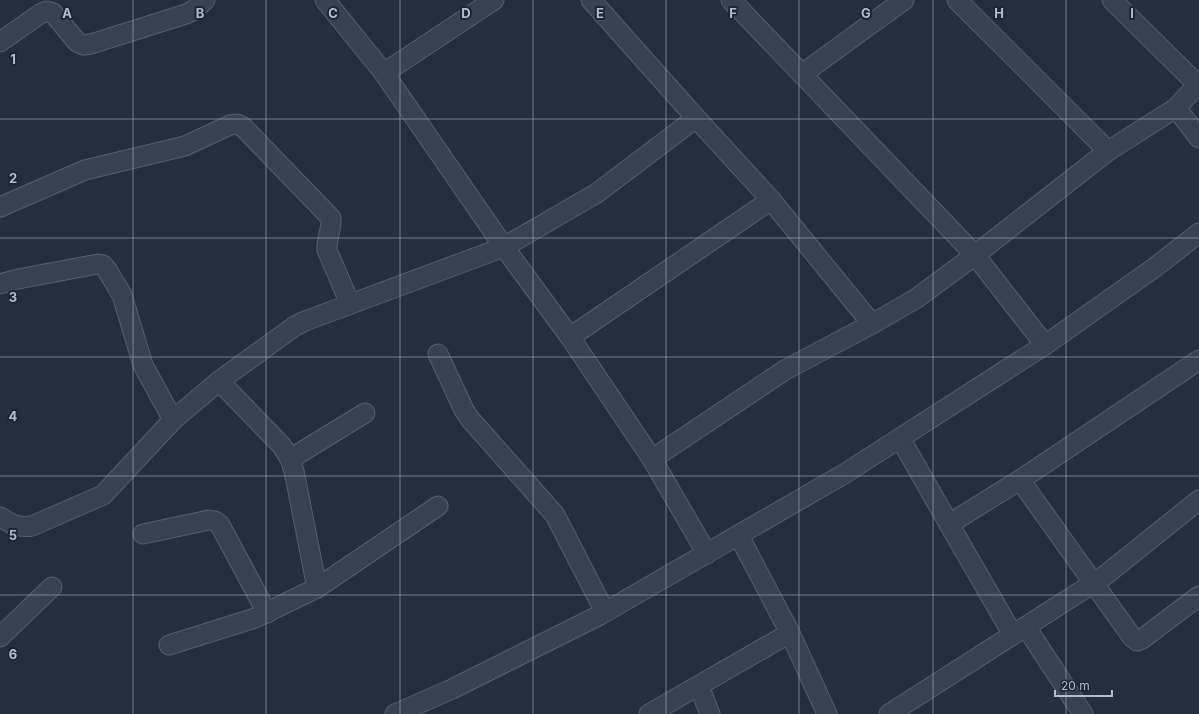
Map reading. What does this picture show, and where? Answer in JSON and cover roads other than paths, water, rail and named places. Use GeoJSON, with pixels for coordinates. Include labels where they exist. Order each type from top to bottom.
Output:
{"type":"FeatureCollection","features":[{"type":"Feature","properties":{"kind":"street"},"geometry":{"type":"LineString","coordinates":[[0,42],[40,14],[44,5],[53,13],[77,42],[84,45],[186,14],[194,10],[205,0]]}},
{"type":"Feature","properties":{"kind":"street"},"geometry":{"type":"LineString","coordinates":[[325,0],[384,73],[504,247],[570,337],[652,459],[707,554]]}},
{"type":"Feature","properties":{"kind":"street"},"geometry":{"type":"LineString","coordinates":[[384,73],[494,0]]}},
{"type":"Feature","properties":{"kind":"street"},"geometry":{"type":"LineString","coordinates":[[592,0],[771,200],[872,324]]}},
{"type":"Feature","properties":{"kind":"street"},"geometry":{"type":"LineString","coordinates":[[732,0],[975,255],[1045,345]]}},
{"type":"Feature","properties":{"kind":"street"},"geometry":{"type":"LineString","coordinates":[[802,74],[904,0]]}},
{"type":"Feature","properties":{"kind":"street"},"geometry":{"type":"LineString","coordinates":[[957,0],[1108,151]]}},
{"type":"Feature","properties":{"kind":"street"},"geometry":{"type":"LineString","coordinates":[[652,459],[785,370],[872,324],[917,298],[975,255],[1108,151],[1176,108],[1198,84],[1112,0]]}},
{"type":"Feature","properties":{"kind":"street"},"geometry":{"type":"LineString","coordinates":[[1176,108],[1199,138]]}},
{"type":"Feature","properties":{"kind":"street"},"geometry":{"type":"LineString","coordinates":[[0,517],[15,526],[24,528],[95,500],[110,489],[173,420],[219,381],[294,326],[504,247],[597,193],[696,118]]}},
{"type":"Feature","properties":{"kind":"street"},"geometry":{"type":"LineString","coordinates":[[0,207],[85,170],[185,146],[230,125],[237,124],[243,127],[331,218],[332,224],[326,244],[327,250],[350,304]]}},
{"type":"Feature","properties":{"kind":"street"},"geometry":{"type":"LineString","coordinates":[[570,337],[771,200]]}},
{"type":"Feature","properties":{"kind":"street"},"geometry":{"type":"LineString","coordinates":[[395,714],[452,689],[606,612],[844,474],[1045,345],[1154,268],[1199,233]]}},
{"type":"Feature","properties":{"kind":"street"},"geometry":{"type":"LineString","coordinates":[[0,284],[33,276],[98,264],[103,265],[122,295],[143,365],[173,420]]}},
{"type":"Feature","properties":{"kind":"street"},"geometry":{"type":"LineString","coordinates":[[438,354],[464,410],[555,515],[606,612]]}},
{"type":"Feature","properties":{"kind":"street"},"geometry":{"type":"LineString","coordinates":[[949,524],[1020,480],[1199,360]]}},
{"type":"Feature","properties":{"kind":"street"},"geometry":{"type":"LineString","coordinates":[[219,381],[282,446],[290,459],[294,471],[317,588]]}},
{"type":"Feature","properties":{"kind":"street"},"geometry":{"type":"LineString","coordinates":[[290,459],[365,413]]}},
{"type":"Feature","properties":{"kind":"street"},"geometry":{"type":"LineString","coordinates":[[900,438],[949,524],[1019,631],[1083,714]]}},
{"type":"Feature","properties":{"kind":"street"},"geometry":{"type":"LineString","coordinates":[[1020,480],[1132,637],[1137,640],[1142,639],[1199,596]]}},
{"type":"Feature","properties":{"kind":"street"},"geometry":{"type":"LineString","coordinates":[[889,714],[1093,584],[1199,500]]}},
{"type":"Feature","properties":{"kind":"street"},"geometry":{"type":"LineString","coordinates":[[170,644],[255,618],[317,588],[438,506]]}},
{"type":"Feature","properties":{"kind":"street"},"geometry":{"type":"LineString","coordinates":[[143,534],[209,520],[216,521],[220,524],[268,612]]}},
{"type":"Feature","properties":{"kind":"street"},"geometry":{"type":"LineString","coordinates":[[739,536],[790,633],[827,714]]}},
{"type":"Feature","properties":{"kind":"street"},"geometry":{"type":"LineString","coordinates":[[0,637],[52,587]]}},
{"type":"Feature","properties":{"kind":"street"},"geometry":{"type":"LineString","coordinates":[[649,714],[790,633]]}},
{"type":"Feature","properties":{"kind":"street"},"geometry":{"type":"LineString","coordinates":[[699,686],[710,714]]}}]}
